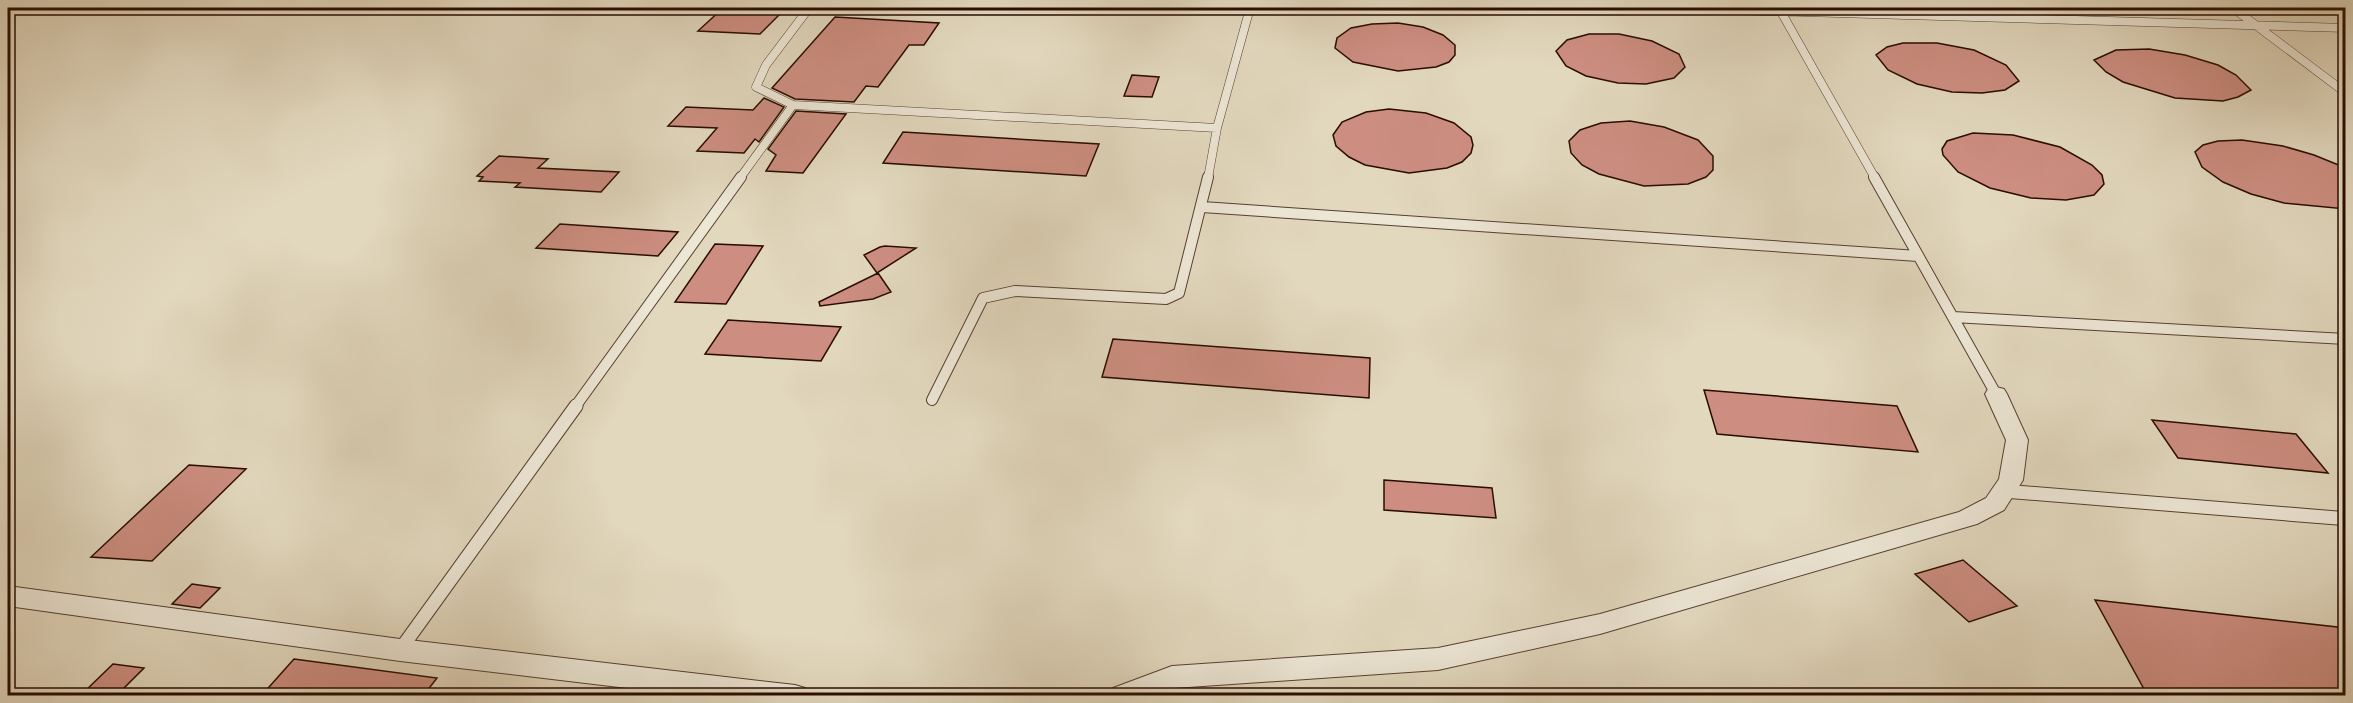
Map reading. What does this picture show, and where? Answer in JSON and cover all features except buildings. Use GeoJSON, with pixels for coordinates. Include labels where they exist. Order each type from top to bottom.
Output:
{"type":"FeatureCollection","features":[{"type":"Feature","properties":{"kind":"street"},"geometry":{"type":"LineString","coordinates":[[1123,696],[1172,677],[1438,659],[1600,624],[1968,519],[1995,504],[2011,480],[2017,440],[1996,394]]}},
{"type":"Feature","properties":{"kind":"street"},"geometry":{"type":"LineString","coordinates":[[8,597],[400,650],[795,696]]}},
{"type":"Feature","properties":{"kind":"lane"},"geometry":{"type":"LineString","coordinates":[[932,400],[982,298],[998,292],[1015,291],[1166,299],[1179,292],[1202,207],[1217,128],[1250,8]]}},
{"type":"Feature","properties":{"kind":"lane"},"geometry":{"type":"LineString","coordinates":[[1664,8],[2346,28]]}},
{"type":"Feature","properties":{"kind":"lane"},"geometry":{"type":"LineString","coordinates":[[2233,8],[2346,93]]}},
{"type":"Feature","properties":{"kind":"lane"},"geometry":{"type":"LineString","coordinates":[[1780,10],[1996,394]]}},
{"type":"Feature","properties":{"kind":"lane"},"geometry":{"type":"LineString","coordinates":[[806,12],[766,65],[756,87],[794,105],[1217,128]]}},
{"type":"Feature","properties":{"kind":"lane"},"geometry":{"type":"LineString","coordinates":[[400,650],[794,105]]}},
{"type":"Feature","properties":{"kind":"lane"},"geometry":{"type":"LineString","coordinates":[[1202,207],[1918,256]]}},
{"type":"Feature","properties":{"kind":"lane"},"geometry":{"type":"LineString","coordinates":[[1953,317],[2346,339]]}},
{"type":"Feature","properties":{"kind":"lane"},"geometry":{"type":"LineString","coordinates":[[2004,491],[2337,518],[2346,516]]}}]}
